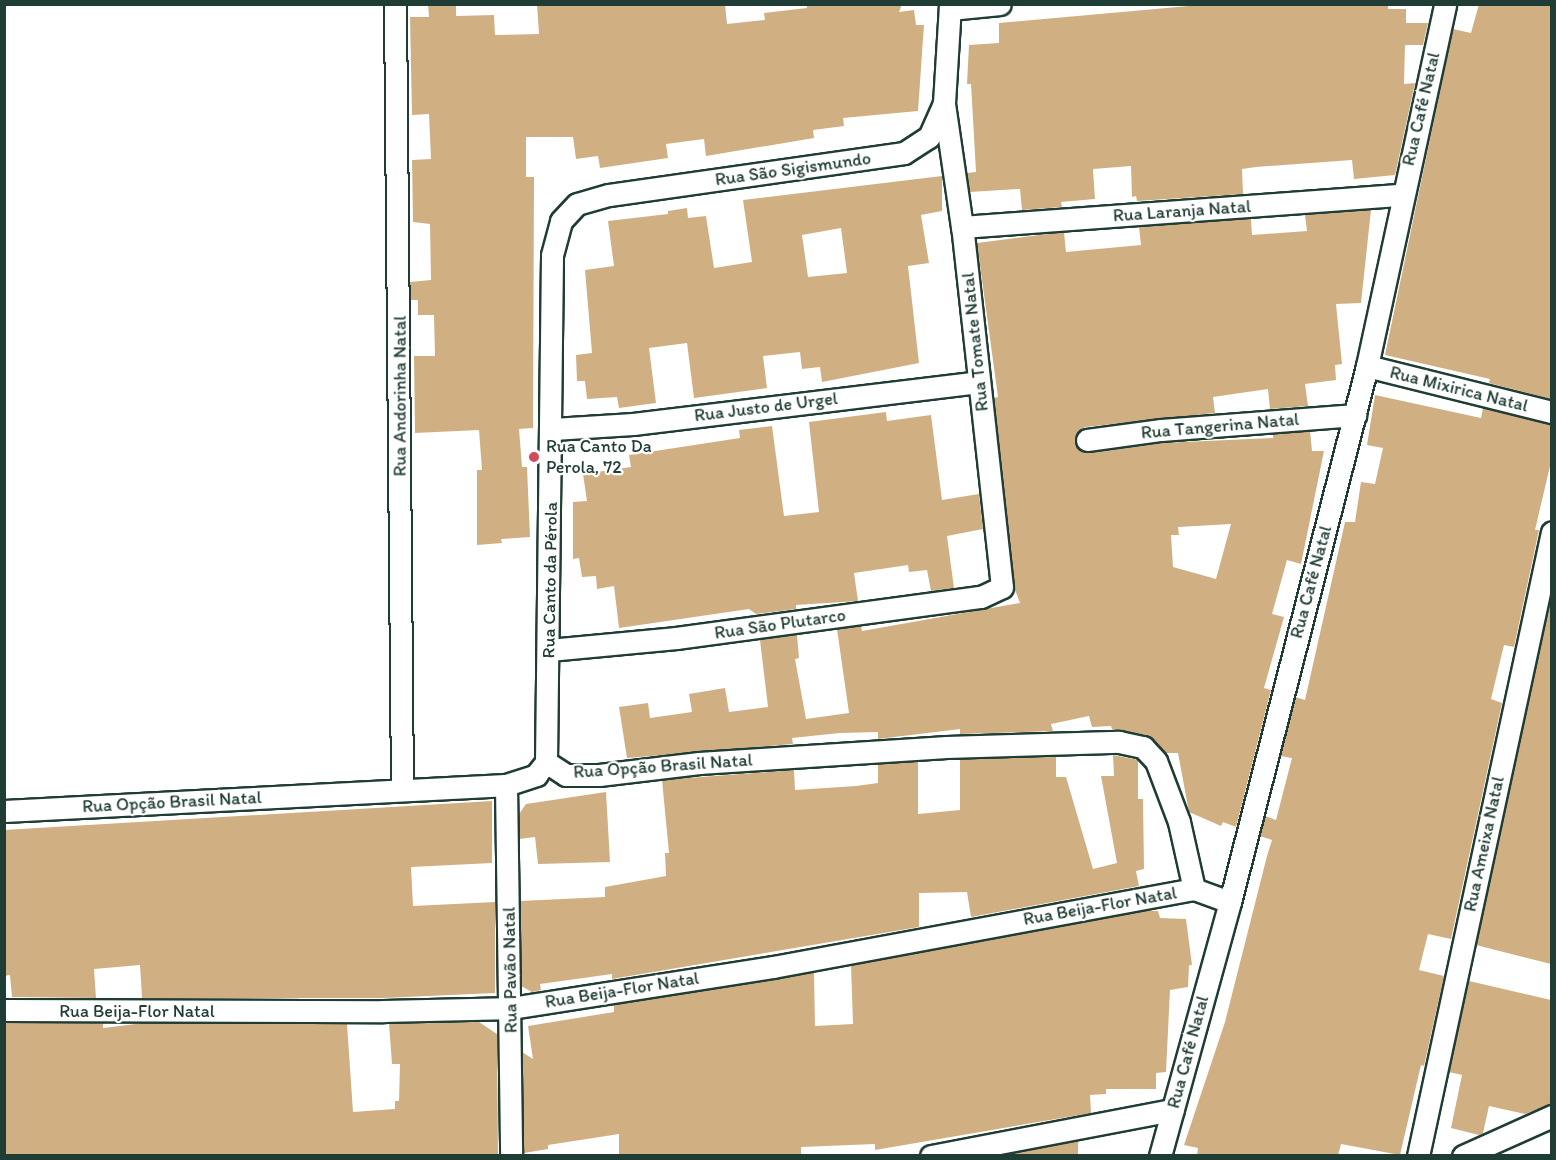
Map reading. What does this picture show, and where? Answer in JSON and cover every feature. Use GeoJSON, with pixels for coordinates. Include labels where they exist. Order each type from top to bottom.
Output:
{"type":"FeatureCollection","features":[{"type":"Feature","properties":{"kind":"street","name":"Rua Andorinha Natal"},"geometry":{"type":"LineString","coordinates":[[395,4],[402,789]]}},
{"type":"Feature","properties":{"kind":"street"},"geometry":{"type":"LineString","coordinates":[[950,7],[1000,4]]}},
{"type":"Feature","properties":{"kind":"street","name":"Rua Café Natal"},"geometry":{"type":"LineString","coordinates":[[1160,1155],[1230,902],[1355,415],[1401,195],[1445,4]]}},
{"type":"Feature","properties":{"kind":"street","name":"Rua São Sigismundo"},"geometry":{"type":"LineString","coordinates":[[552,255],[561,221],[577,204],[609,195],[904,153],[929,137],[944,103],[950,7]]}},
{"type":"Feature","properties":{"kind":"street","name":"Rua Tomate Natal"},"geometry":{"type":"LineString","coordinates":[[944,103],[962,227],[978,382],[1003,581]]}},
{"type":"Feature","properties":{"kind":"street","name":"Rua Laranja Natal"},"geometry":{"type":"LineString","coordinates":[[962,227],[1401,195]]}},
{"type":"Feature","properties":{"kind":"street","name":"Rua Canto da Pérola"},"geometry":{"type":"LineString","coordinates":[[546,762],[553,429],[552,255]]}},
{"type":"Feature","properties":{"kind":"street","name":"Rua Mixirica Natal"},"geometry":{"type":"LineString","coordinates":[[1367,366],[1551,412]]}},
{"type":"Feature","properties":{"kind":"street","name":"Rua Justo de Urgel"},"geometry":{"type":"LineString","coordinates":[[553,429],[633,424],[978,382]]}},
{"type":"Feature","properties":{"kind":"street","name":"Rua Tangerina Natal"},"geometry":{"type":"LineString","coordinates":[[1086,440],[1161,430],[1355,415]]}},
{"type":"Feature","properties":{"kind":"street","name":"Rua Ameixa Natal"},"geometry":{"type":"LineString","coordinates":[[1418,1155],[1551,532]]}},
{"type":"Feature","properties":{"kind":"street","name":"Rua São Plutarco"},"geometry":{"type":"LineString","coordinates":[[549,650],[676,638],[981,597],[995,592],[1003,581]]}},
{"type":"Feature","properties":{"kind":"street","name":"Rua Opção Brasil Natal"},"geometry":{"type":"LineString","coordinates":[[4,811],[506,785],[536,775],[546,762],[566,775],[599,775],[699,763],[1022,742],[1119,742],[1143,747],[1156,760],[1168,785],[1194,889]]}},
{"type":"Feature","properties":{"kind":"street","name":"Rua Pavão Natal"},"geometry":{"type":"LineString","coordinates":[[506,785],[511,1008],[511,1155]]}},
{"type":"Feature","properties":{"kind":"street","name":"Rua Beija-Flor Natal"},"geometry":{"type":"LineString","coordinates":[[4,1010],[383,1011],[511,1008],[773,967],[1194,889],[1230,902]]}},
{"type":"Feature","properties":{"kind":"street"},"geometry":{"type":"LineString","coordinates":[[931,1155],[1173,1110]]}},
{"type":"Feature","properties":{"kind":"street"},"geometry":{"type":"LineString","coordinates":[[1463,1155],[1551,1116]]}},
{"type":"Feature","properties":{"kind":"building"},"geometry":{"type":"Polygon","coordinates":[[[428,4],[456,4],[456,16],[494,15],[495,35],[539,34],[537,4],[725,4],[727,24],[765,20],[764,13],[807,8],[807,4],[902,4],[899,12],[914,10],[916,25],[924,25],[918,111],[843,118],[844,126],[813,130],[814,138],[706,156],[704,139],[666,144],[668,158],[600,168],[598,156],[576,159],[573,137],[526,137],[526,177],[534,177],[533,428],[519,429],[522,467],[527,467],[530,537],[501,539],[502,543],[477,545],[477,470],[482,470],[479,430],[415,433],[414,356],[435,356],[434,315],[418,315],[418,300],[410,300],[410,282],[431,280],[430,224],[413,222],[412,160],[431,159],[429,114],[412,115],[410,17],[429,17],[428,4]]]}},
{"type":"Feature","properties":{"kind":"building"},"geometry":{"type":"Polygon","coordinates":[[[1211,4],[1388,4],[1388,9],[1406,9],[1406,23],[1428,23],[1423,45],[1405,45],[1404,84],[1415,83],[1395,175],[1354,179],[1352,160],[1256,167],[1242,169],[1243,194],[1137,201],[1136,196],[1132,197],[1131,166],[1093,169],[1095,199],[1061,202],[1062,207],[1022,210],[1020,189],[970,192],[967,173],[976,172],[971,84],[967,84],[969,45],[999,43],[999,23],[1211,4]]]}},
{"type":"Feature","properties":{"kind":"building"},"geometry":{"type":"Polygon","coordinates":[[[1479,4],[1551,4],[1551,399],[1489,383],[1490,379],[1385,355],[1453,29],[1471,33],[1479,4]]]}},
{"type":"Feature","properties":{"kind":"building"},"geometry":{"type":"Polygon","coordinates":[[[942,176],[942,211],[921,215],[929,263],[908,266],[919,363],[822,382],[820,367],[802,369],[800,352],[763,356],[767,388],[694,398],[687,343],[649,348],[656,403],[619,408],[617,397],[587,399],[585,381],[577,381],[576,355],[592,353],[585,270],[614,266],[608,221],[668,214],[668,211],[687,208],[688,218],[706,216],[714,268],[752,262],[743,200],[942,176]],[[841,228],[802,235],[808,277],[847,273],[841,228]]]}},
{"type":"Feature","properties":{"kind":"building"},"geometry":{"type":"Polygon","coordinates":[[[1371,210],[1361,303],[1336,304],[1342,364],[1335,365],[1336,380],[1305,384],[1308,406],[1270,409],[1268,389],[1213,397],[1215,413],[1085,427],[1075,436],[1077,448],[1089,453],[1162,443],[1273,438],[1273,434],[1310,431],[1312,451],[1324,451],[1301,564],[1287,560],[1272,614],[1284,617],[1264,688],[1271,690],[1236,827],[1223,822],[1221,826],[1189,812],[1178,753],[1166,753],[1146,735],[1112,729],[1111,726],[1092,727],[1089,716],[1051,724],[1053,731],[960,734],[960,729],[878,739],[878,732],[840,733],[792,738],[793,744],[627,758],[619,707],[648,703],[650,718],[692,712],[689,694],[725,688],[729,712],[768,707],[760,640],[797,635],[799,658],[795,659],[806,719],[849,713],[837,629],[861,626],[862,631],[1020,603],[1014,587],[994,398],[998,397],[977,243],[1064,232],[1066,252],[1141,245],[1139,227],[1251,219],[1252,235],[1307,231],[1305,215],[1371,210]],[[1231,524],[1178,527],[1179,535],[1171,535],[1173,567],[1216,579],[1231,524]]]}},
{"type":"Feature","properties":{"kind":"building"},"geometry":{"type":"Polygon","coordinates":[[[1375,395],[1481,418],[1483,408],[1551,424],[1551,462],[1535,530],[1539,530],[1514,647],[1504,645],[1491,699],[1502,703],[1451,939],[1428,934],[1419,970],[1444,976],[1424,1066],[1421,1065],[1400,1155],[1341,1144],[1338,1155],[1197,1155],[1198,1148],[1184,1145],[1225,1022],[1272,840],[1260,836],[1265,816],[1276,820],[1292,758],[1280,756],[1295,697],[1305,700],[1345,522],[1355,522],[1361,482],[1375,484],[1383,448],[1367,445],[1375,395]]]}},
{"type":"Feature","properties":{"kind":"building"},"geometry":{"type":"Polygon","coordinates":[[[886,412],[887,421],[931,415],[942,500],[979,494],[983,529],[947,536],[954,588],[931,591],[927,570],[909,572],[908,565],[854,573],[858,601],[796,605],[796,609],[756,614],[749,609],[619,628],[614,586],[597,589],[596,576],[582,577],[579,558],[573,559],[573,502],[587,501],[583,474],[631,467],[629,455],[740,438],[739,430],[772,426],[784,516],[819,512],[809,422],[886,412]]]}},
{"type":"Feature","properties":{"kind":"building"},"geometry":{"type":"Polygon","coordinates":[[[1551,595],[1551,964],[1476,945],[1551,595]]]}},
{"type":"Feature","properties":{"kind":"building"},"geometry":{"type":"Polygon","coordinates":[[[1113,755],[1138,760],[1138,799],[1143,799],[1144,869],[1136,871],[1139,886],[971,917],[967,892],[919,893],[919,927],[612,979],[612,974],[540,984],[541,990],[532,992],[521,986],[520,901],[605,897],[605,887],[666,876],[665,853],[669,853],[662,780],[794,770],[795,790],[856,786],[878,783],[878,764],[918,762],[918,814],[960,810],[960,759],[1056,757],[1056,777],[1066,777],[1093,869],[1117,863],[1101,776],[1114,776],[1113,755]]]}},
{"type":"Feature","properties":{"kind":"building"},"geometry":{"type":"Polygon","coordinates":[[[606,792],[610,862],[538,864],[535,837],[519,839],[519,814],[526,804],[606,792]]]}},
{"type":"Feature","properties":{"kind":"building"},"geometry":{"type":"Polygon","coordinates":[[[492,801],[492,863],[411,867],[413,906],[495,902],[495,993],[383,998],[142,998],[140,965],[94,969],[96,998],[12,997],[10,975],[4,976],[4,830],[492,801]]]}},
{"type":"Feature","properties":{"kind":"building"},"geometry":{"type":"Polygon","coordinates":[[[1145,911],[1158,911],[1160,918],[1186,919],[1192,965],[1189,965],[1188,987],[1170,990],[1166,1072],[1156,1073],[1156,1089],[1106,1089],[1106,1094],[1090,1095],[1091,1113],[875,1150],[875,1144],[801,1147],[801,1155],[619,1155],[619,1134],[548,1145],[548,1149],[524,1153],[522,1052],[533,1059],[528,1026],[614,1012],[614,1005],[814,972],[815,1026],[853,1024],[851,965],[1145,911]]]}},
{"type":"Feature","properties":{"kind":"building"},"geometry":{"type":"Polygon","coordinates":[[[1469,981],[1551,1000],[1551,1104],[1525,1114],[1489,1106],[1483,1133],[1479,1135],[1451,1128],[1462,1075],[1449,1072],[1469,981]]]}},
{"type":"Feature","properties":{"kind":"building"},"geometry":{"type":"Polygon","coordinates":[[[479,1022],[497,1034],[498,1155],[4,1155],[4,1023],[103,1023],[103,1028],[144,1023],[347,1024],[353,1112],[395,1109],[395,1101],[399,1101],[400,1064],[392,1064],[389,1024],[479,1022]]]}},
{"type":"Feature","properties":{"kind":"building"},"geometry":{"type":"Polygon","coordinates":[[[1078,1141],[1078,1155],[1002,1155],[1078,1141]]]}},
{"type":"Feature","properties":{"kind":"place","name":"Rua Canto Da Perola, 72"},"geometry":{"type":"Point","coordinates":[534,457]}}]}
